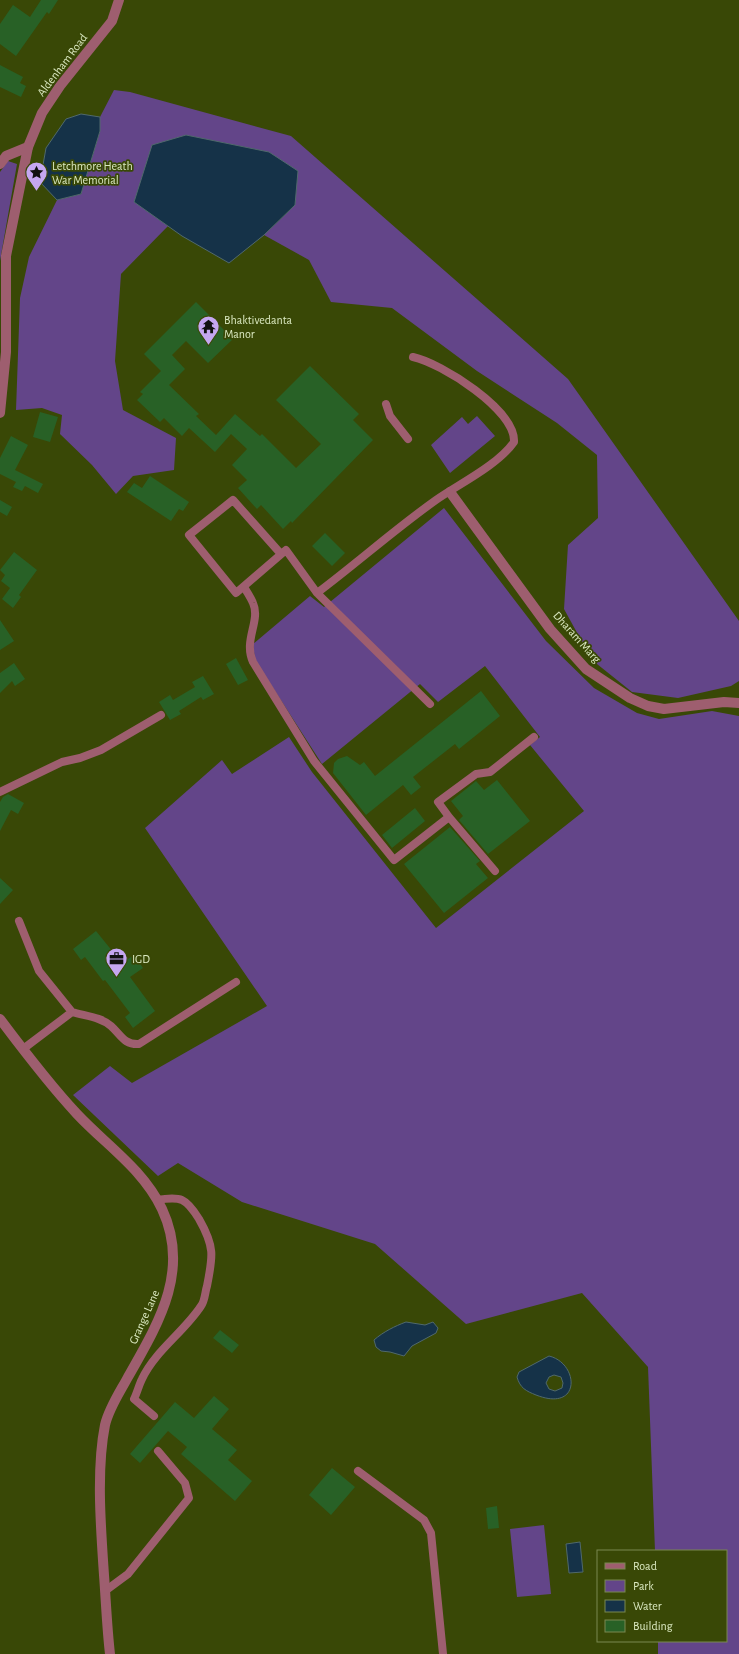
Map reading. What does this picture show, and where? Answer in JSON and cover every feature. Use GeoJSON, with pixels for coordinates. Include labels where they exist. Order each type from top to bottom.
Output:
{"type":"FeatureCollection","features":[{"type":"Feature","properties":{"kind":"street","name":"Aldenham Road"},"geometry":{"type":"LineString","coordinates":[[0,413],[6,352],[2,282],[28,147],[42,113],[60,86],[112,21],[119,0]]}},
{"type":"Feature","properties":{"kind":"street"},"geometry":{"type":"LineString","coordinates":[[0,164],[6,156],[28,147]]}},
{"type":"Feature","properties":{"kind":"street","name":"Dharam Marg"},"geometry":{"type":"LineString","coordinates":[[450,492],[550,629],[586,669],[630,698],[648,706],[664,709],[724,702],[739,703]]}},
{"type":"Feature","properties":{"kind":"street","name":"Grange Lane"},"geometry":{"type":"LineString","coordinates":[[0,1019],[77,1114],[139,1174],[157,1200],[170,1232],[174,1256],[169,1294],[153,1334],[112,1406],[105,1425],[100,1480],[106,1623],[110,1654]]}},
{"type":"Feature","properties":{"kind":"lane"},"geometry":{"type":"LineString","coordinates":[[317,593],[436,500],[463,484],[510,447],[514,442],[513,431],[494,404],[451,375],[420,358],[413,357]]}},
{"type":"Feature","properties":{"kind":"lane"},"geometry":{"type":"LineString","coordinates":[[386,404],[390,416],[408,439]]}},
{"type":"Feature","properties":{"kind":"lane"},"geometry":{"type":"LineString","coordinates":[[281,554],[233,500],[189,536],[236,593],[286,550],[317,593],[430,704]]}},
{"type":"Feature","properties":{"kind":"lane"},"geometry":{"type":"LineString","coordinates":[[244,587],[254,603],[255,611],[248,650],[252,662],[314,761],[394,860],[449,817]]}},
{"type":"Feature","properties":{"kind":"lane"},"geometry":{"type":"LineString","coordinates":[[0,792],[62,762],[80,758],[101,750],[161,716]]}},
{"type":"Feature","properties":{"kind":"lane"},"geometry":{"type":"LineString","coordinates":[[495,871],[438,802],[476,774],[490,772],[534,737]]}},
{"type":"Feature","properties":{"kind":"lane"},"geometry":{"type":"LineString","coordinates":[[20,921],[39,971],[72,1012],[102,1020],[111,1026],[125,1041],[132,1044],[139,1044],[236,982]]}},
{"type":"Feature","properties":{"kind":"lane"},"geometry":{"type":"LineString","coordinates":[[23,1049],[72,1012]]}},
{"type":"Feature","properties":{"kind":"lane"},"geometry":{"type":"LineString","coordinates":[[154,1416],[134,1399],[142,1378],[157,1357],[202,1305],[212,1258],[212,1246],[208,1235],[193,1210],[181,1199],[174,1197],[157,1200]]}},
{"type":"Feature","properties":{"kind":"lane"},"geometry":{"type":"LineString","coordinates":[[105,1591],[128,1574],[189,1498],[185,1483],[158,1451]]}},
{"type":"Feature","properties":{"kind":"lane"},"geometry":{"type":"LineString","coordinates":[[358,1471],[424,1520],[431,1533],[443,1654]]}},
{"type":"Feature","properties":{"kind":"green space"},"geometry":{"type":"Polygon","coordinates":[[[114,90],[130,92],[291,136],[568,379],[739,621],[739,681],[731,686],[678,698],[632,692],[592,660],[564,609],[568,545],[598,518],[597,455],[557,423],[477,371],[392,308],[331,302],[309,260],[264,235],[295,205],[135,201],[168,226],[121,274],[115,361],[123,410],[176,438],[174,470],[133,476],[116,494],[92,465],[60,434],[62,415],[42,408],[16,410],[20,298],[29,257],[57,200],[81,194],[100,131],[100,117],[114,90]]]}},
{"type":"Feature","properties":{"kind":"green space"},"geometry":{"type":"Polygon","coordinates":[[[8,161],[17,164],[0,261],[0,172],[8,161]]]}},
{"type":"Feature","properties":{"kind":"green space"},"geometry":{"type":"Polygon","coordinates":[[[477,416],[495,436],[450,473],[431,445],[462,417],[468,424],[477,416]]]}},
{"type":"Feature","properties":{"kind":"green space"},"geometry":{"type":"Polygon","coordinates":[[[444,508],[546,641],[594,688],[637,713],[659,719],[712,711],[739,716],[739,1654],[658,1654],[658,1642],[727,1642],[727,1550],[655,1550],[648,1367],[582,1293],[466,1324],[375,1244],[242,1202],[178,1163],[158,1176],[73,1095],[110,1066],[132,1083],[267,1006],[145,828],[222,760],[232,774],[289,737],[312,772],[436,928],[584,811],[530,745],[540,737],[485,666],[438,702],[420,684],[322,764],[255,660],[253,644],[310,596],[324,607],[444,508]]]}},
{"type":"Feature","properties":{"kind":"green space"},"geometry":{"type":"Polygon","coordinates":[[[544,1525],[551,1594],[517,1597],[510,1529],[544,1525]]]}},
{"type":"Feature","properties":{"kind":"water"},"geometry":{"type":"Polygon","coordinates":[[[81,114],[100,117],[100,131],[81,194],[57,200],[40,182],[46,148],[66,119],[81,114]]]}},
{"type":"Feature","properties":{"kind":"water"},"geometry":{"type":"Polygon","coordinates":[[[186,135],[269,152],[298,171],[295,205],[264,235],[229,263],[182,236],[134,202],[152,145],[186,135]]]}},
{"type":"Feature","properties":{"kind":"water"},"geometry":{"type":"Polygon","coordinates":[[[406,1322],[425,1325],[433,1322],[438,1328],[436,1333],[412,1346],[404,1356],[381,1351],[376,1347],[374,1340],[381,1334],[406,1322]]]}},
{"type":"Feature","properties":{"kind":"water"},"geometry":{"type":"Polygon","coordinates":[[[549,1356],[559,1360],[566,1368],[570,1376],[571,1385],[568,1392],[562,1397],[551,1399],[536,1395],[524,1389],[517,1377],[519,1372],[549,1356]],[[554,1375],[549,1377],[546,1383],[549,1389],[555,1391],[562,1388],[563,1383],[561,1377],[554,1375]]]}},
{"type":"Feature","properties":{"kind":"water"},"geometry":{"type":"Polygon","coordinates":[[[580,1542],[583,1572],[569,1573],[566,1544],[580,1542]]]}},
{"type":"Feature","properties":{"kind":"building"},"geometry":{"type":"Polygon","coordinates":[[[41,0],[58,0],[49,14],[47,12],[16,56],[0,44],[0,24],[13,5],[30,17],[41,0]]]}},
{"type":"Feature","properties":{"kind":"building"},"geometry":{"type":"Polygon","coordinates":[[[0,65],[23,77],[20,83],[26,86],[21,97],[0,87],[0,65]]]}},
{"type":"Feature","properties":{"kind":"building"},"geometry":{"type":"Polygon","coordinates":[[[196,302],[233,339],[208,363],[186,341],[172,355],[185,369],[169,385],[199,414],[196,416],[216,435],[235,414],[260,436],[262,434],[296,468],[321,444],[276,400],[310,366],[359,414],[353,420],[373,440],[292,523],[291,521],[283,529],[261,505],[257,509],[238,488],[247,480],[232,465],[247,449],[231,434],[215,452],[189,428],[182,436],[164,418],[160,422],[137,400],[143,394],[140,392],[161,371],[144,354],[196,302]]]}},
{"type":"Feature","properties":{"kind":"building"},"geometry":{"type":"Polygon","coordinates":[[[40,412],[58,417],[50,442],[33,437],[40,412]]]}},
{"type":"Feature","properties":{"kind":"building"},"geometry":{"type":"Polygon","coordinates":[[[11,436],[28,445],[15,470],[43,484],[38,493],[25,486],[22,491],[13,487],[16,482],[0,474],[0,458],[11,436]]]}},
{"type":"Feature","properties":{"kind":"building"},"geometry":{"type":"Polygon","coordinates":[[[150,476],[189,502],[183,511],[179,509],[171,521],[127,492],[134,483],[142,488],[150,476]]]}},
{"type":"Feature","properties":{"kind":"building"},"geometry":{"type":"Polygon","coordinates":[[[0,500],[12,507],[7,516],[0,512],[0,500]]]}},
{"type":"Feature","properties":{"kind":"building"},"geometry":{"type":"Polygon","coordinates":[[[325,533],[345,553],[332,566],[312,546],[325,533]]]}},
{"type":"Feature","properties":{"kind":"building"},"geometry":{"type":"Polygon","coordinates":[[[14,552],[37,570],[19,595],[21,597],[13,608],[2,599],[10,588],[1,581],[5,575],[0,570],[14,552]]]}},
{"type":"Feature","properties":{"kind":"building"},"geometry":{"type":"Polygon","coordinates":[[[0,620],[14,641],[0,650],[0,620]]]}},
{"type":"Feature","properties":{"kind":"building"},"geometry":{"type":"Polygon","coordinates":[[[236,658],[248,680],[238,685],[226,664],[236,658]]]}},
{"type":"Feature","properties":{"kind":"building"},"geometry":{"type":"Polygon","coordinates":[[[14,663],[25,679],[15,686],[12,681],[0,693],[0,673],[14,663]]]}},
{"type":"Feature","properties":{"kind":"building"},"geometry":{"type":"Polygon","coordinates":[[[203,676],[214,694],[203,700],[201,697],[179,711],[181,714],[170,720],[159,702],[170,695],[173,700],[195,687],[192,682],[203,676]]]}},
{"type":"Feature","properties":{"kind":"building"},"geometry":{"type":"Polygon","coordinates":[[[481,691],[500,716],[459,749],[455,744],[413,777],[421,787],[411,795],[403,785],[366,815],[333,773],[334,763],[338,759],[347,756],[360,765],[364,762],[375,776],[481,691]]]}},
{"type":"Feature","properties":{"kind":"building"},"geometry":{"type":"Polygon","coordinates":[[[497,780],[530,821],[488,854],[459,820],[463,816],[451,801],[476,781],[484,790],[497,780]]]}},
{"type":"Feature","properties":{"kind":"building"},"geometry":{"type":"Polygon","coordinates":[[[8,794],[24,803],[18,814],[11,810],[0,831],[0,802],[3,797],[8,794]]]}},
{"type":"Feature","properties":{"kind":"building"},"geometry":{"type":"Polygon","coordinates":[[[415,808],[425,821],[392,848],[382,835],[415,808]]]}},
{"type":"Feature","properties":{"kind":"building"},"geometry":{"type":"Polygon","coordinates":[[[450,827],[480,861],[476,864],[488,878],[444,913],[404,864],[450,827]]]}},
{"type":"Feature","properties":{"kind":"building"},"geometry":{"type":"Polygon","coordinates":[[[0,878],[13,890],[0,904],[0,878]]]}},
{"type":"Feature","properties":{"kind":"building","name":"IGD"},"geometry":{"type":"Polygon","coordinates":[[[96,931],[122,963],[134,955],[143,968],[130,977],[155,1011],[133,1028],[125,1017],[130,1013],[105,980],[103,981],[85,957],[81,960],[73,949],[96,931]]]}},
{"type":"Feature","properties":{"kind":"building"},"geometry":{"type":"Polygon","coordinates":[[[220,1330],[239,1345],[232,1353],[213,1338],[220,1330]]]}},
{"type":"Feature","properties":{"kind":"building"},"geometry":{"type":"Polygon","coordinates":[[[214,1396],[229,1409],[212,1429],[237,1450],[228,1460],[252,1481],[235,1501],[181,1454],[187,1447],[168,1431],[140,1463],[130,1454],[175,1402],[194,1418],[214,1396]]]}},
{"type":"Feature","properties":{"kind":"building"},"geometry":{"type":"Polygon","coordinates":[[[332,1468],[355,1487],[331,1515],[309,1495],[332,1468]]]}},
{"type":"Feature","properties":{"kind":"building"},"geometry":{"type":"Polygon","coordinates":[[[497,1506],[499,1528],[488,1529],[486,1508],[497,1506]]]}},
{"type":"Feature","properties":{"kind":"place","name":"Letchmore Heath War Memorial"},"geometry":{"type":"Point","coordinates":[36,192]}},
{"type":"Feature","properties":{"kind":"place","name":"Bhaktivedanta Manor"},"geometry":{"type":"Point","coordinates":[208,346]}},
{"type":"Feature","properties":{"kind":"place","name":"IGD"},"geometry":{"type":"Point","coordinates":[116,978]}}]}
